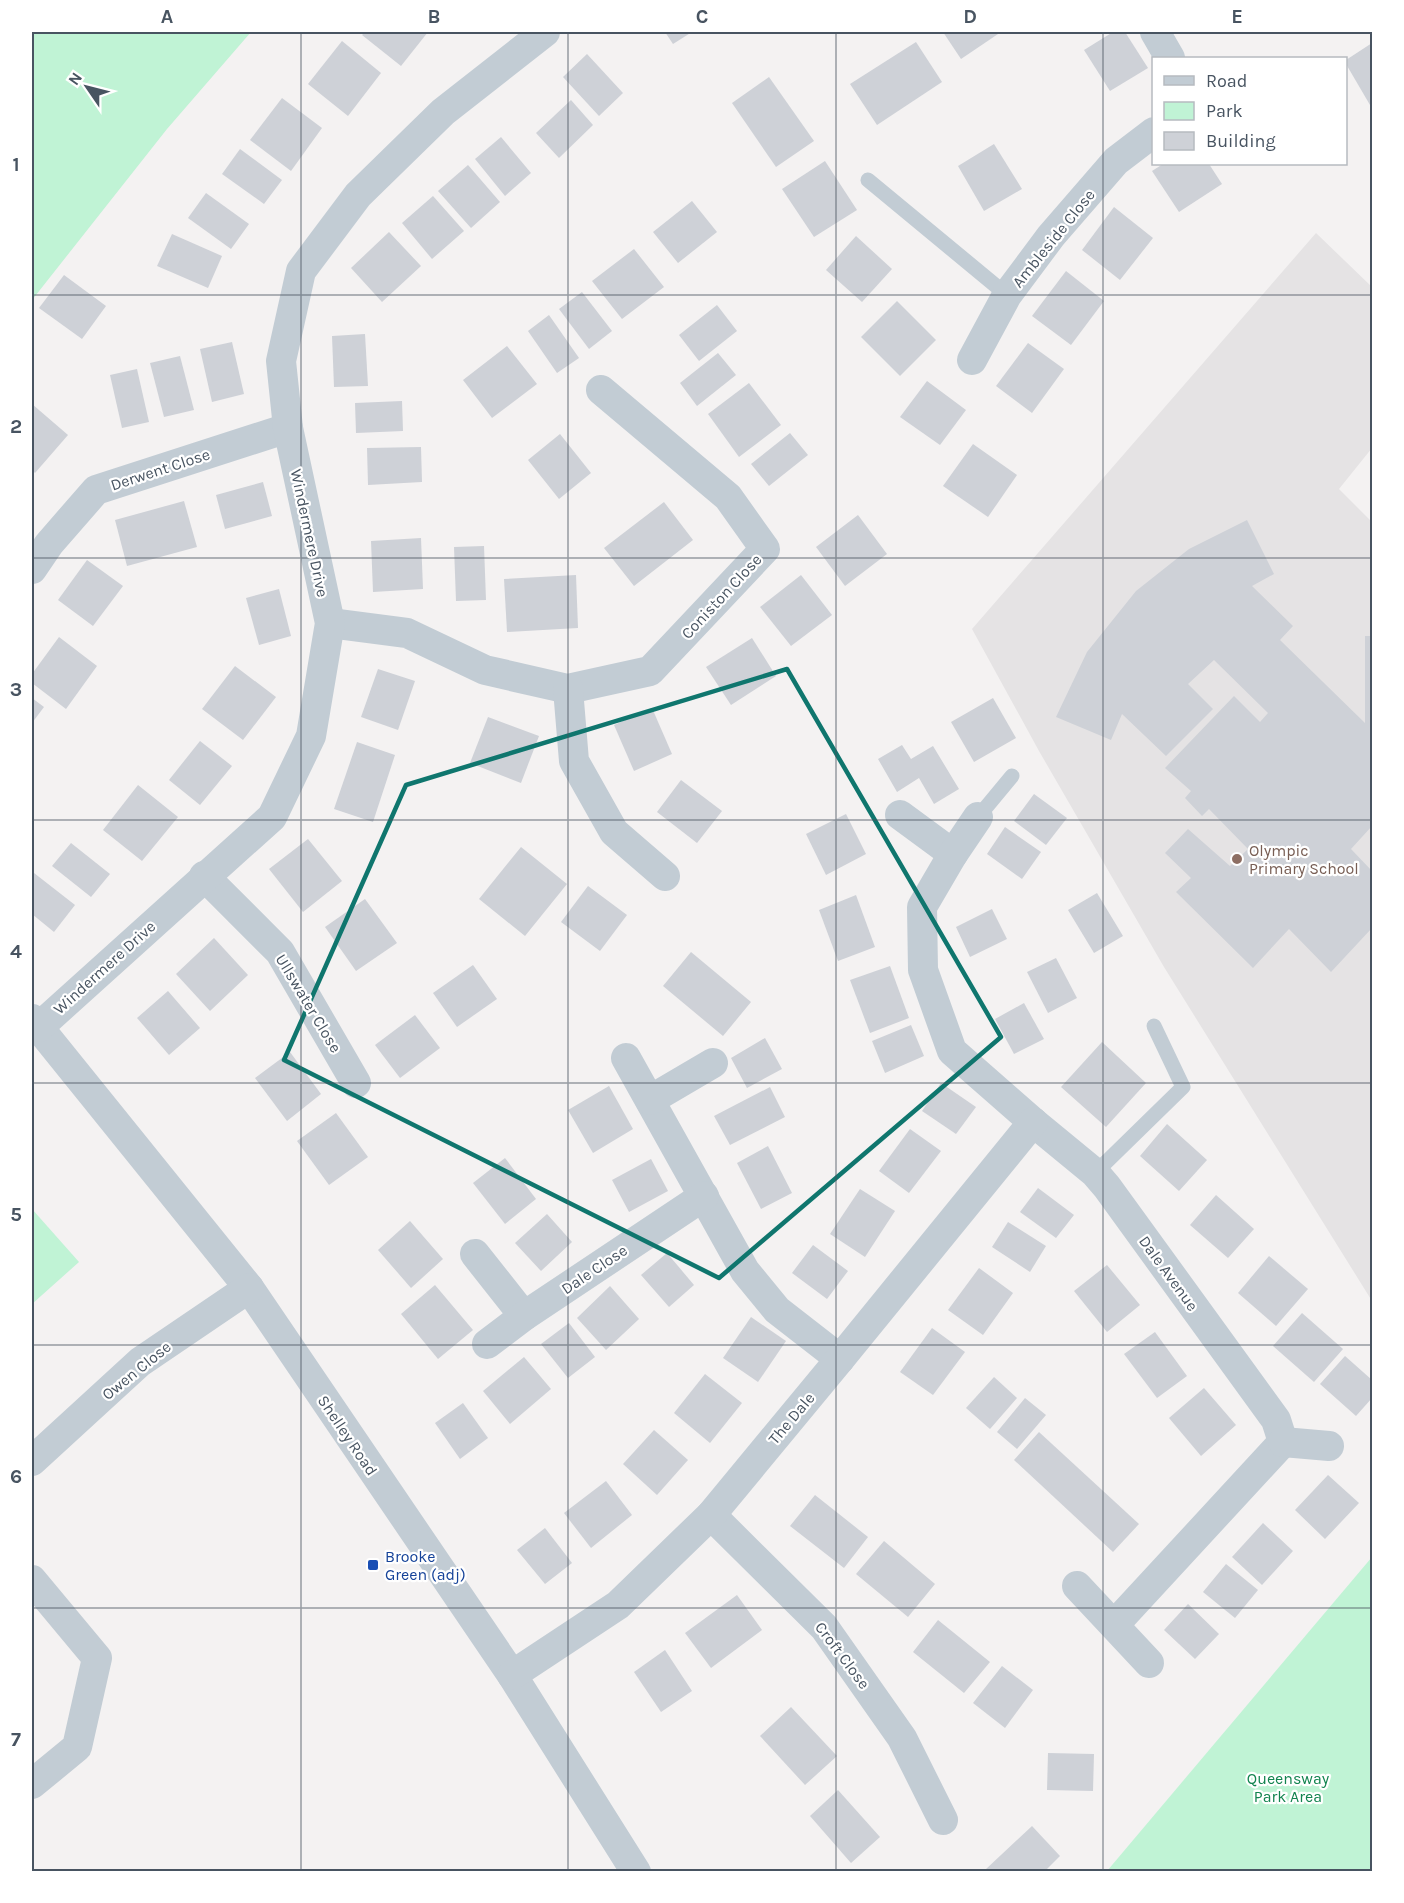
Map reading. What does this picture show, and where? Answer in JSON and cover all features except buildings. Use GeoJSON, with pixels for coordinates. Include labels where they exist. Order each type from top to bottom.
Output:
{"type":"FeatureCollection","features":[{"type":"Feature","properties":{"kind":"street","name":"Windermere Drive"},"geometry":{"type":"LineString","coordinates":[[35,1023],[272,817],[311,736],[330,623],[288,428],[281,361],[301,271],[358,195],[443,112],[545,32]]}},
{"type":"Feature","properties":{"kind":"street"},"geometry":{"type":"LineString","coordinates":[[1155,32],[1169,57]]}},
{"type":"Feature","properties":{"kind":"street","name":"Ambleside Close"},"geometry":{"type":"LineString","coordinates":[[972,360],[1007,295],[1051,236],[1116,161],[1152,134]]}},
{"type":"Feature","properties":{"kind":"street","name":"Coniston Close"},"geometry":{"type":"LineString","coordinates":[[330,623],[407,633],[485,670],[568,689],[650,671],[765,549],[728,497],[601,390]]}},
{"type":"Feature","properties":{"kind":"street","name":"Derwent Close"},"geometry":{"type":"LineString","coordinates":[[32,569],[49,544],[96,490],[288,428]]}},
{"type":"Feature","properties":{"kind":"street"},"geometry":{"type":"LineString","coordinates":[[568,689],[574,760],[614,832],[665,876]]}},
{"type":"Feature","properties":{"kind":"street"},"geometry":{"type":"LineString","coordinates":[[900,815],[953,854]]}},
{"type":"Feature","properties":{"kind":"street","name":"Dale Avenue"},"geometry":{"type":"LineString","coordinates":[[978,817],[922,907],[922,970],[952,1051],[1095,1173],[1107,1186],[1276,1420],[1283,1442]]}},
{"type":"Feature","properties":{"kind":"street","name":"Ullswater Close"},"geometry":{"type":"LineString","coordinates":[[204,876],[280,952],[356,1083]]}},
{"type":"Feature","properties":{"kind":"street","name":"Shelley Road"},"geometry":{"type":"LineString","coordinates":[[35,1023],[249,1288],[512,1675],[636,1872]]}},
{"type":"Feature","properties":{"kind":"street"},"geometry":{"type":"LineString","coordinates":[[627,1058],[746,1271],[777,1310],[840,1359]]}},
{"type":"Feature","properties":{"kind":"street"},"geometry":{"type":"LineString","coordinates":[[650,1100],[713,1063]]}},
{"type":"Feature","properties":{"kind":"street","name":"The Dale"},"geometry":{"type":"LineString","coordinates":[[512,1675],[618,1605],[711,1515],[1033,1122]]}},
{"type":"Feature","properties":{"kind":"street","name":"Dale Close"},"geometry":{"type":"LineString","coordinates":[[487,1344],[524,1316],[704,1196]]}},
{"type":"Feature","properties":{"kind":"street"},"geometry":{"type":"LineString","coordinates":[[475,1254],[524,1316]]}},
{"type":"Feature","properties":{"kind":"street","name":"Owen Close"},"geometry":{"type":"LineString","coordinates":[[32,1461],[140,1362],[249,1288]]}},
{"type":"Feature","properties":{"kind":"street"},"geometry":{"type":"LineString","coordinates":[[1114,1625],[1283,1442],[1329,1446]]}},
{"type":"Feature","properties":{"kind":"street","name":"Croft Close"},"geometry":{"type":"LineString","coordinates":[[711,1515],[824,1627],[902,1738],[943,1820]]}},
{"type":"Feature","properties":{"kind":"street"},"geometry":{"type":"LineString","coordinates":[[32,1580],[97,1658],[77,1747],[32,1784]]}},
{"type":"Feature","properties":{"kind":"street"},"geometry":{"type":"LineString","coordinates":[[1077,1586],[1149,1664]]}},
{"type":"Feature","properties":{"kind":"lane"},"geometry":{"type":"LineString","coordinates":[[868,180],[1007,295]]}},
{"type":"Feature","properties":{"kind":"lane"},"geometry":{"type":"LineString","coordinates":[[978,817],[1012,776]]}},
{"type":"Feature","properties":{"kind":"lane"},"geometry":{"type":"LineString","coordinates":[[1095,1173],[1183,1087],[1154,1026]]}},
{"type":"Feature","properties":{"kind":"highlighted area"},"geometry":{"type":"Polygon","coordinates":[[[787,669],[1001,1037],[719,1278],[284,1060],[406,785],[787,669]]]}},
{"type":"Feature","properties":{"kind":"shaded area","name":"Olympic Primary School"},"geometry":{"type":"Polygon","coordinates":[[[1316,233],[1372,287],[1372,448],[1339,489],[1372,522],[1372,1301],[1164,967],[1039,751],[972,629],[1316,233]]]}},
{"type":"Feature","properties":{"kind":"green space"},"geometry":{"type":"Polygon","coordinates":[[[32,32],[251,32],[167,129],[32,300],[32,32]]]}},
{"type":"Feature","properties":{"kind":"green space"},"geometry":{"type":"Polygon","coordinates":[[[32,1209],[79,1262],[32,1304],[32,1209]]]}},
{"type":"Feature","properties":{"kind":"green space","name":"Queensway Park Area"},"geometry":{"type":"Polygon","coordinates":[[[1372,1557],[1372,1871],[1107,1871],[1372,1557]]]}},
{"type":"Feature","properties":{"kind":"place","name":"Olympic Primary School"},"geometry":{"type":"Point","coordinates":[1237,859]}},
{"type":"Feature","properties":{"kind":"place","name":"Brooke Green (adj)"},"geometry":{"type":"Point","coordinates":[373,1565]}}]}
